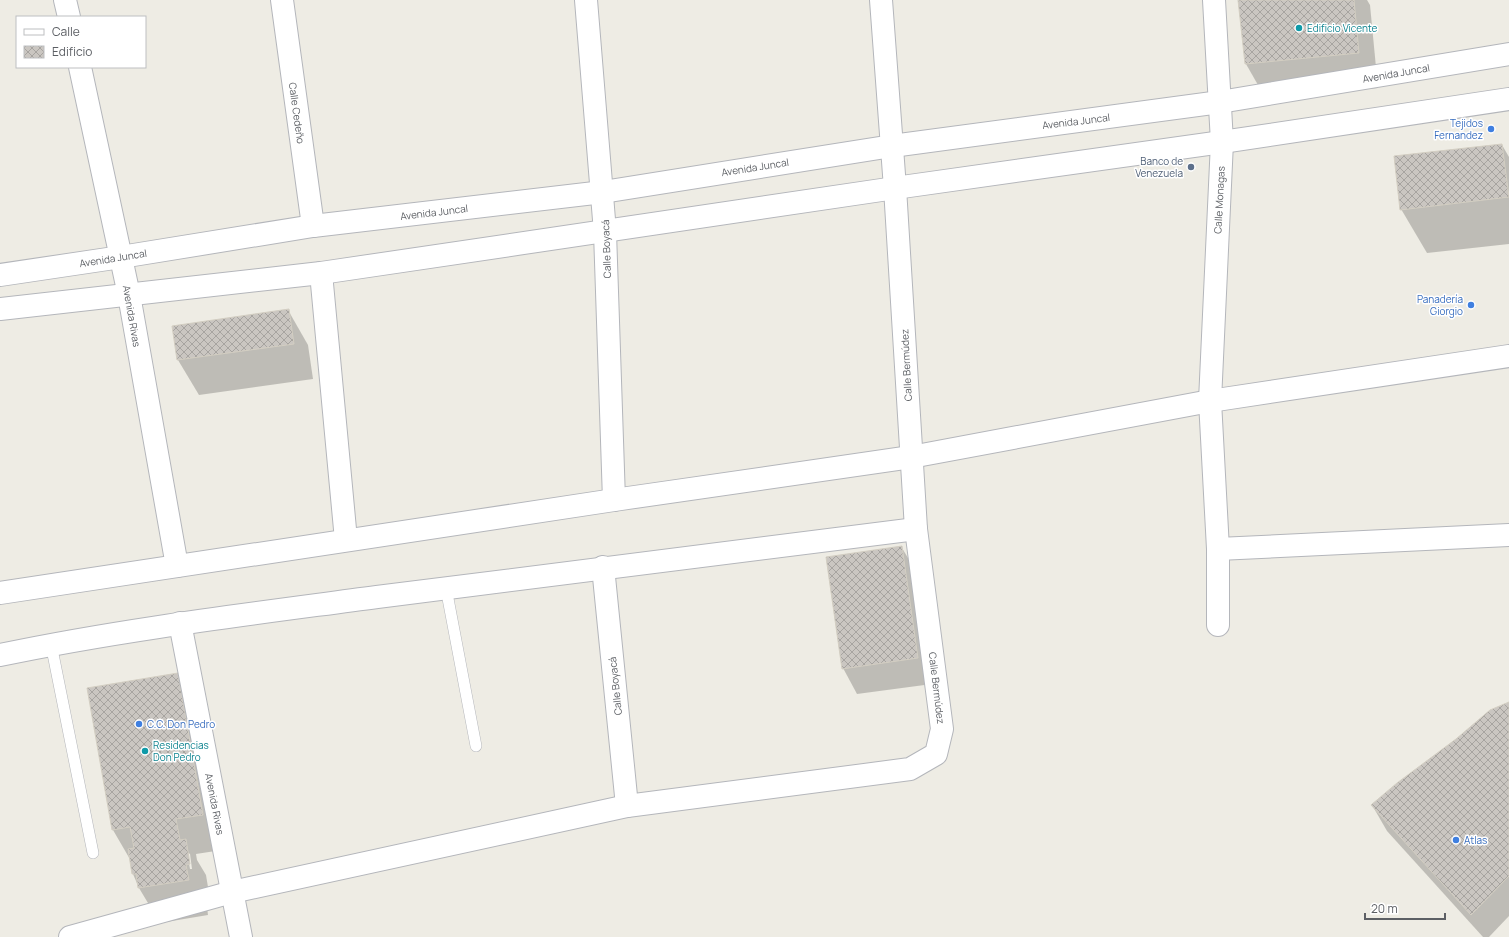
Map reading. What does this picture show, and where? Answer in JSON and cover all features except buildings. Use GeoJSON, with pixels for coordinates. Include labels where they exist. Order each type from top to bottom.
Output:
{"type":"FeatureCollection","features":[{"type":"Feature","properties":{"kind":"street"},"geometry":{"type":"LineString","coordinates":[[65,0],[69,16]]}},
{"type":"Feature","properties":{"kind":"street","name":"Calle Cedeño"},"geometry":{"type":"LineString","coordinates":[[282,0],[313,226]]}},
{"type":"Feature","properties":{"kind":"street","name":"Calle Boyacá"},"geometry":{"type":"LineString","coordinates":[[586,0],[603,192],[614,500]]}},
{"type":"Feature","properties":{"kind":"street","name":"Calle Bermúdez"},"geometry":{"type":"LineString","coordinates":[[627,806],[910,769],[936,754],[942,729],[916,529],[895,188],[881,0]]}},
{"type":"Feature","properties":{"kind":"street","name":"Calle Monagas"},"geometry":{"type":"LineString","coordinates":[[1214,0],[1222,142],[1210,400],[1218,549],[1218,625]]}},
{"type":"Feature","properties":{"kind":"street","name":"Avenida Juncal"},"geometry":{"type":"LineString","coordinates":[[0,275],[121,258],[313,226],[603,192],[892,146],[1220,102],[1509,54]]}},
{"type":"Feature","properties":{"kind":"street","name":"Avenida Rivas"},"geometry":{"type":"LineString","coordinates":[[80,68],[129,295],[177,566]]}},
{"type":"Feature","properties":{"kind":"street"},"geometry":{"type":"LineString","coordinates":[[0,309],[321,273],[1509,99]]}},
{"type":"Feature","properties":{"kind":"street"},"geometry":{"type":"LineString","coordinates":[[321,273],[346,540]]}},
{"type":"Feature","properties":{"kind":"street"},"geometry":{"type":"LineString","coordinates":[[0,593],[911,456],[1210,400],[1509,356]]}},
{"type":"Feature","properties":{"kind":"street"},"geometry":{"type":"LineString","coordinates":[[0,655],[51,644],[180,623],[603,567],[916,529]]}},
{"type":"Feature","properties":{"kind":"street"},"geometry":{"type":"LineString","coordinates":[[1218,549],[1509,535]]}},
{"type":"Feature","properties":{"kind":"street","name":"Calle Boyacá"},"geometry":{"type":"LineString","coordinates":[[603,567],[627,806]]}},
{"type":"Feature","properties":{"kind":"street","name":"Avenida Rivas"},"geometry":{"type":"LineString","coordinates":[[180,623],[241,937]]}},
{"type":"Feature","properties":{"kind":"street"},"geometry":{"type":"LineString","coordinates":[[70,937],[232,892],[627,806]]}},
{"type":"Feature","properties":{"kind":"lane"},"geometry":{"type":"LineString","coordinates":[[446,588],[476,746]]}},
{"type":"Feature","properties":{"kind":"lane"},"geometry":{"type":"LineString","coordinates":[[51,644],[93,853]]}},
{"type":"Feature","properties":{"kind":"place","name":"Edificio Vicente"},"geometry":{"type":"Point","coordinates":[1299,28]}},
{"type":"Feature","properties":{"kind":"place","name":"Tejidos Fernandez"},"geometry":{"type":"Point","coordinates":[1491,129]}},
{"type":"Feature","properties":{"kind":"place","name":"Banco de Venezuela"},"geometry":{"type":"Point","coordinates":[1191,167]}},
{"type":"Feature","properties":{"kind":"place","name":"Panadería Giorgio"},"geometry":{"type":"Point","coordinates":[1471,305]}},
{"type":"Feature","properties":{"kind":"place","name":"C.C. Don Pedro"},"geometry":{"type":"Point","coordinates":[139,724]}},
{"type":"Feature","properties":{"kind":"place","name":"Residencias Don Pedro"},"geometry":{"type":"Point","coordinates":[145,751]}},
{"type":"Feature","properties":{"kind":"place","name":"Atlas"},"geometry":{"type":"Point","coordinates":[1456,840]}}]}
